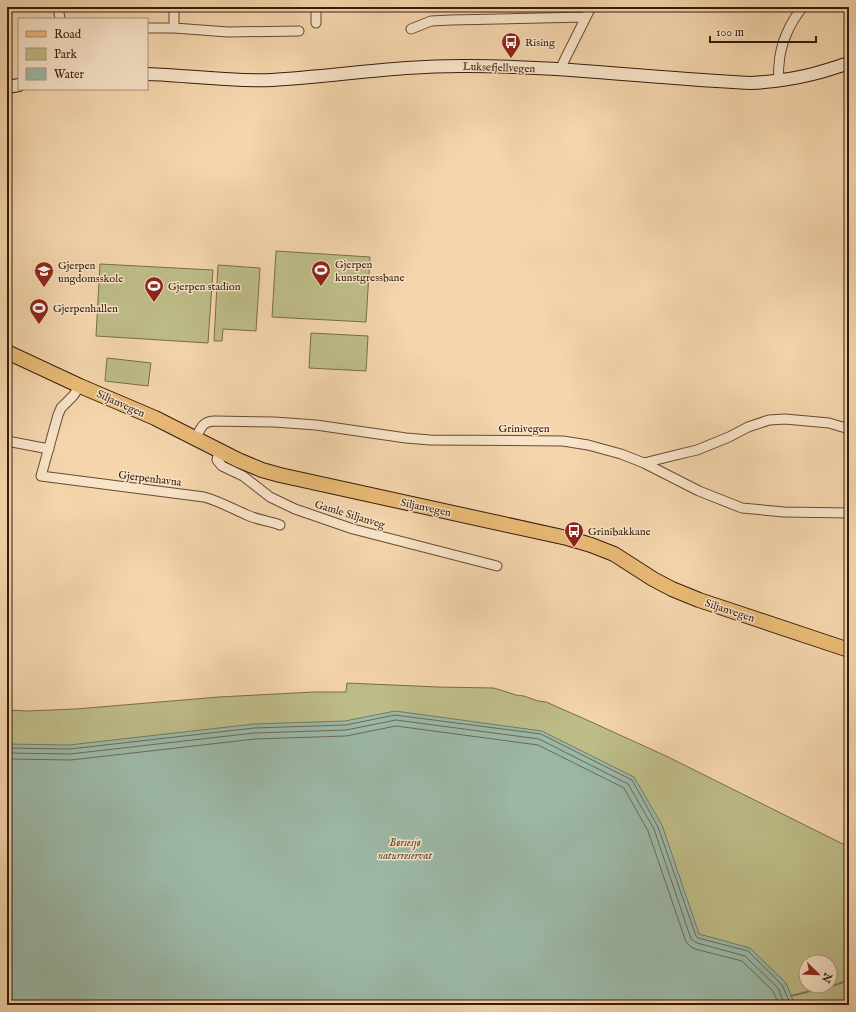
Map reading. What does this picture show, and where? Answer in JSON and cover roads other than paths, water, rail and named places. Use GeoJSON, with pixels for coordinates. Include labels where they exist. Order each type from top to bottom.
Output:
{"type":"FeatureCollection","features":[{"type":"Feature","properties":{"kind":"main road","name":"Luksefjellvegen"},"geometry":{"type":"LineString","coordinates":[[148,74],[270,80],[391,69],[470,66],[751,82],[779,81],[814,74],[849,63]]}},
{"type":"Feature","properties":{"kind":"main road"},"geometry":{"type":"LineString","coordinates":[[7,87],[18,85]]}},
{"type":"Feature","properties":{"kind":"main road","name":"Siljanvegen"},"geometry":{"type":"LineString","coordinates":[[7,352],[80,386],[155,418],[250,465],[280,475],[568,538],[591,545],[614,554],[653,579],[682,593],[718,607],[849,650]]}},
{"type":"Feature","properties":{"kind":"street"},"geometry":{"type":"LineString","coordinates":[[58,7],[60,18]]}},
{"type":"Feature","properties":{"kind":"street"},"geometry":{"type":"LineString","coordinates":[[174,7],[174,28]]}},
{"type":"Feature","properties":{"kind":"street"},"geometry":{"type":"LineString","coordinates":[[316,7],[316,23]]}},
{"type":"Feature","properties":{"kind":"street"},"geometry":{"type":"LineString","coordinates":[[560,70],[591,7]]}},
{"type":"Feature","properties":{"kind":"street"},"geometry":{"type":"LineString","coordinates":[[779,81],[780,56],[785,38],[791,25],[803,7]]}},
{"type":"Feature","properties":{"kind":"street"},"geometry":{"type":"LineString","coordinates":[[411,29],[431,21],[585,17]]}},
{"type":"Feature","properties":{"kind":"street"},"geometry":{"type":"LineString","coordinates":[[148,28],[174,28],[228,32],[299,31]]}},
{"type":"Feature","properties":{"kind":"street","name":"Gjerpenhavna"},"geometry":{"type":"LineString","coordinates":[[80,386],[73,396],[61,408],[41,476],[204,497],[214,500],[248,516],[280,525]]}},
{"type":"Feature","properties":{"kind":"street"},"geometry":{"type":"LineString","coordinates":[[644,463],[697,450],[769,420],[785,419],[830,423],[849,429]]}},
{"type":"Feature","properties":{"kind":"street","name":"Grinivegen"},"geometry":{"type":"LineString","coordinates":[[195,439],[204,424],[208,422],[316,424],[406,438],[435,440],[563,440],[604,448],[621,454],[644,463],[699,491],[742,508],[784,512],[849,513]]}},
{"type":"Feature","properties":{"kind":"street"},"geometry":{"type":"LineString","coordinates":[[7,441],[49,448]]}},
{"type":"Feature","properties":{"kind":"street","name":"Gamle Siljanveg"},"geometry":{"type":"LineString","coordinates":[[219,451],[217,460],[222,466],[243,476],[270,497],[295,509],[353,529],[497,566]]}},
{"type":"Feature","properties":{"kind":"water","name":"Børsesjø naturreservat"},"geometry":{"type":"Polygon","coordinates":[[[395,711],[542,731],[634,777],[662,825],[699,934],[750,948],[786,983],[795,1005],[7,1005],[7,744],[69,745],[254,724],[345,721],[395,711]]]}},
{"type":"Feature","properties":{"kind":"waterway"},"geometry":{"type":"LineString","coordinates":[[791,996],[849,980]]}},
{"type":"Feature","properties":{"kind":"place","name":"Rising"},"geometry":{"type":"Point","coordinates":[511,59]}},
{"type":"Feature","properties":{"kind":"place","name":"Gjerpen kunstgressbane"},"geometry":{"type":"Point","coordinates":[321,287]}},
{"type":"Feature","properties":{"kind":"place","name":"Gjerpen ungdomsskole"},"geometry":{"type":"Point","coordinates":[44,288]}},
{"type":"Feature","properties":{"kind":"place","name":"Gjerpen stadion"},"geometry":{"type":"Point","coordinates":[154,303]}},
{"type":"Feature","properties":{"kind":"place","name":"Gjerpenhallen"},"geometry":{"type":"Point","coordinates":[39,325]}},
{"type":"Feature","properties":{"kind":"place","name":"Grinibakkane"},"geometry":{"type":"Point","coordinates":[574,548]}}]}
